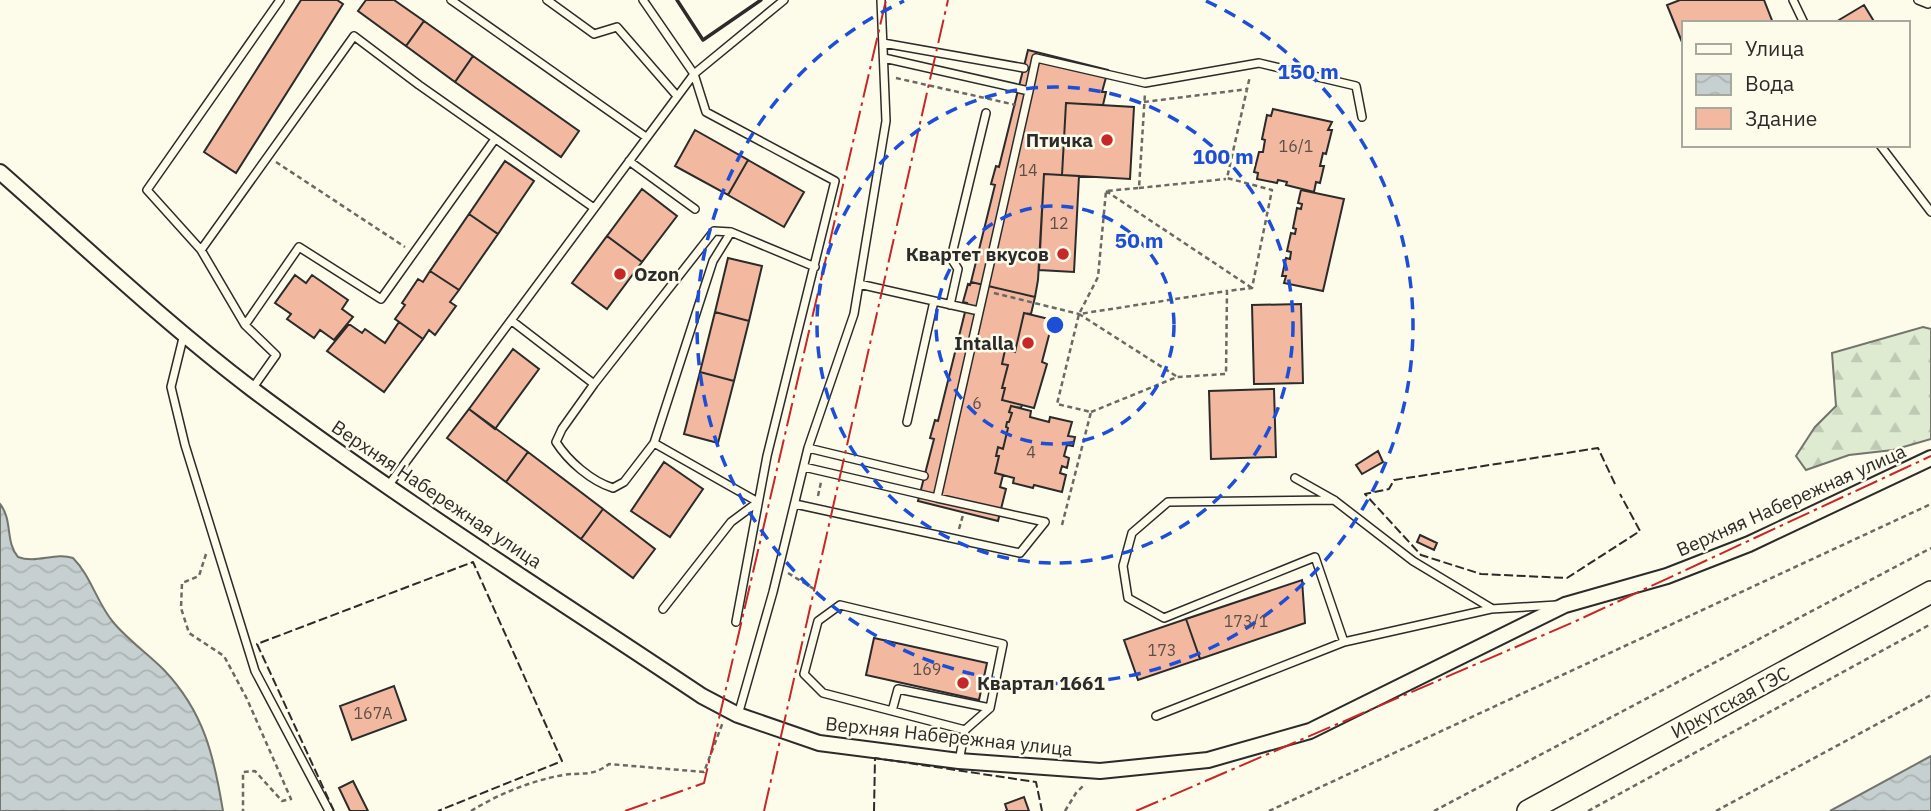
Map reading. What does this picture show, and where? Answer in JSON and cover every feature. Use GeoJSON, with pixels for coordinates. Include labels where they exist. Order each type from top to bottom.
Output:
{"type":"FeatureCollection","features":[{"type":"Feature","properties":{"kind":"main road","name":"Иркутская ГЭС"},"geometry":{"type":"LineString","coordinates":[[1528,811],[1931,592]]}},
{"type":"Feature","properties":{"kind":"street","name":"Верхняя Набережная улица"},"geometry":{"type":"LineString","coordinates":[[0,172],[252,389],[388,486],[702,696],[733,713],[819,743],[959,761],[1100,771],[1208,760],[1310,731],[1565,605],[1667,576],[1749,544],[1931,458]]}},
{"type":"Feature","properties":{"kind":"lane"},"geometry":{"type":"LineString","coordinates":[[252,389],[276,355],[245,325],[201,250],[147,190],[280,0]]}},
{"type":"Feature","properties":{"kind":"lane"},"geometry":{"type":"LineString","coordinates":[[451,0],[646,137]]}},
{"type":"Feature","properties":{"kind":"lane"},"geometry":{"type":"LineString","coordinates":[[547,0],[594,34],[617,27],[677,96]]}},
{"type":"Feature","properties":{"kind":"lane"},"geometry":{"type":"LineString","coordinates":[[388,486],[677,96],[695,74],[784,0]]}},
{"type":"Feature","properties":{"kind":"lane"},"geometry":{"type":"LineString","coordinates":[[733,713],[779,568],[808,448],[854,314],[886,121],[881,0]]}},
{"type":"Feature","properties":{"kind":"lane"},"geometry":{"type":"LineString","coordinates":[[1793,0],[1803,21]]}},
{"type":"Feature","properties":{"kind":"lane"},"geometry":{"type":"LineString","coordinates":[[1918,0],[1928,4],[1931,1]]}},
{"type":"Feature","properties":{"kind":"lane"},"geometry":{"type":"LineString","coordinates":[[645,1],[695,74],[706,112],[835,181],[767,456],[736,622]]}},
{"type":"Feature","properties":{"kind":"lane"},"geometry":{"type":"LineString","coordinates":[[201,250],[354,36],[594,208]]}},
{"type":"Feature","properties":{"kind":"lane"},"geometry":{"type":"LineString","coordinates":[[883,43],[1024,68]]}},
{"type":"Feature","properties":{"kind":"lane"},"geometry":{"type":"LineString","coordinates":[[884,58],[1029,91]]}},
{"type":"Feature","properties":{"kind":"lane"},"geometry":{"type":"LineString","coordinates":[[937,498],[1036,58],[1145,83],[1259,63],[1356,86],[1362,117]]}},
{"type":"Feature","properties":{"kind":"lane"},"geometry":{"type":"LineString","coordinates":[[950,305],[958,269],[951,258],[986,113]]}},
{"type":"Feature","properties":{"kind":"lane"},"geometry":{"type":"LineString","coordinates":[[245,325],[299,247],[381,299],[495,139]]}},
{"type":"Feature","properties":{"kind":"lane"},"geometry":{"type":"LineString","coordinates":[[1882,147],[1931,212]]}},
{"type":"Feature","properties":{"kind":"lane"},"geometry":{"type":"LineString","coordinates":[[629,161],[695,209]]}},
{"type":"Feature","properties":{"kind":"lane"},"geometry":{"type":"LineString","coordinates":[[730,232],[713,261],[654,443],[624,482],[613,488],[600,484],[564,455],[556,442],[593,384],[714,231],[730,232],[815,267]]}},
{"type":"Feature","properties":{"kind":"lane"},"geometry":{"type":"LineString","coordinates":[[859,285],[979,312]]}},
{"type":"Feature","properties":{"kind":"lane"},"geometry":{"type":"LineString","coordinates":[[907,422],[934,301]]}},
{"type":"Feature","properties":{"kind":"lane"},"geometry":{"type":"LineString","coordinates":[[512,321],[593,384]]}},
{"type":"Feature","properties":{"kind":"lane"},"geometry":{"type":"LineString","coordinates":[[184,333],[171,387],[185,445],[256,671],[329,811]]}},
{"type":"Feature","properties":{"kind":"lane"},"geometry":{"type":"LineString","coordinates":[[654,443],[758,502]]}},
{"type":"Feature","properties":{"kind":"lane"},"geometry":{"type":"LineString","coordinates":[[808,448],[924,476]]}},
{"type":"Feature","properties":{"kind":"lane"},"geometry":{"type":"LineString","coordinates":[[795,504],[1020,553],[1045,522],[804,467]]}},
{"type":"Feature","properties":{"kind":"lane"},"geometry":{"type":"LineString","coordinates":[[1295,478],[1334,500],[1413,561],[1491,608]]}},
{"type":"Feature","properties":{"kind":"lane"},"geometry":{"type":"LineString","coordinates":[[1334,500],[1168,502],[1132,533],[1122,566],[1128,598],[1164,618],[1315,557],[1344,642]]}},
{"type":"Feature","properties":{"kind":"lane"},"geometry":{"type":"LineString","coordinates":[[663,609],[731,523],[758,502]]}},
{"type":"Feature","properties":{"kind":"lane"},"geometry":{"type":"LineString","coordinates":[[959,761],[965,730],[990,708],[1003,644],[840,605],[818,621],[804,674],[823,693],[965,730]]}},
{"type":"Feature","properties":{"kind":"lane"},"geometry":{"type":"LineString","coordinates":[[1156,716],[1344,642],[1491,608],[1565,605]]}},
{"type":"Feature","properties":{"kind":"lane"},"geometry":{"type":"LineString","coordinates":[[892,711],[898,689],[990,708]]}},
{"type":"Feature","properties":{"kind":"path"},"geometry":{"type":"LineString","coordinates":[[1227,178],[1253,64]]}},
{"type":"Feature","properties":{"kind":"path"},"geometry":{"type":"LineString","coordinates":[[884,75],[1014,105]]}},
{"type":"Feature","properties":{"kind":"path"},"geometry":{"type":"LineString","coordinates":[[1139,188],[1145,83]]}},
{"type":"Feature","properties":{"kind":"path"},"geometry":{"type":"LineString","coordinates":[[1144,102],[1248,89]]}},
{"type":"Feature","properties":{"kind":"path"},"geometry":{"type":"LineString","coordinates":[[268,156],[414,253]]}},
{"type":"Feature","properties":{"kind":"path"},"geometry":{"type":"LineString","coordinates":[[1106,191],[1227,178],[1272,190],[1252,288]]}},
{"type":"Feature","properties":{"kind":"path"},"geometry":{"type":"LineString","coordinates":[[1106,191],[1252,288]]}},
{"type":"Feature","properties":{"kind":"path"},"geometry":{"type":"LineString","coordinates":[[1106,191],[1098,277],[1079,314],[1057,404],[1091,412],[1177,377],[1226,374],[1227,291]]}},
{"type":"Feature","properties":{"kind":"path"},"geometry":{"type":"LineString","coordinates":[[1079,314],[1252,288]]}},
{"type":"Feature","properties":{"kind":"path"},"geometry":{"type":"LineString","coordinates":[[984,290],[1079,314],[1177,377]]}},
{"type":"Feature","properties":{"kind":"path"},"geometry":{"type":"LineString","coordinates":[[1062,525],[1091,412]]}},
{"type":"Feature","properties":{"kind":"path"},"geometry":{"type":"LineString","coordinates":[[815,509],[824,472]]}},
{"type":"Feature","properties":{"kind":"path"},"geometry":{"type":"LineString","coordinates":[[1269,811],[1931,504]]}},
{"type":"Feature","properties":{"kind":"path"},"geometry":{"type":"LineString","coordinates":[[957,539],[963,512]]}},
{"type":"Feature","properties":{"kind":"path"},"geometry":{"type":"LineString","coordinates":[[204,545],[206,557],[199,576],[182,583],[181,608],[184,622],[189,633],[224,656],[247,699],[291,799],[282,801],[255,771],[243,772],[243,811]]}},
{"type":"Feature","properties":{"kind":"path"},"geometry":{"type":"LineString","coordinates":[[1434,811],[1931,548]]}},
{"type":"Feature","properties":{"kind":"path"},"geometry":{"type":"LineString","coordinates":[[779,568],[814,589]]}},
{"type":"Feature","properties":{"kind":"path"},"geometry":{"type":"LineString","coordinates":[[1588,811],[1931,624]]}},
{"type":"Feature","properties":{"kind":"path"},"geometry":{"type":"LineString","coordinates":[[1716,811],[1931,695]]}},
{"type":"Feature","properties":{"kind":"path"},"geometry":{"type":"LineString","coordinates":[[471,811],[493,797],[531,783],[564,775],[597,773],[609,764],[704,772],[733,713]]}},
{"type":"Feature","properties":{"kind":"path"},"geometry":{"type":"LineString","coordinates":[[1065,811],[1076,793],[1100,771]]}},
{"type":"Feature","properties":{"kind":"green space"},"geometry":{"type":"Polygon","coordinates":[[[1923,327],[1931,329],[1931,439],[1893,450],[1849,455],[1806,470],[1796,456],[1815,427],[1836,406],[1832,353],[1923,327]]]}},
{"type":"Feature","properties":{"kind":"water"},"geometry":{"type":"Polygon","coordinates":[[[0,504],[18,557],[73,558],[85,573],[113,622],[178,686],[205,736],[216,772],[223,811],[0,811],[0,504]]]}},
{"type":"Feature","properties":{"kind":"water"},"geometry":{"type":"Polygon","coordinates":[[[1931,756],[1931,811],[1830,811],[1931,756]]]}},
{"type":"Feature","properties":{"kind":"building"},"geometry":{"type":"Polygon","coordinates":[[[301,0],[337,0],[343,4],[236,173],[204,152],[301,0]]]}},
{"type":"Feature","properties":{"kind":"building"},"geometry":{"type":"Polygon","coordinates":[[[366,0],[394,0],[424,21],[406,46],[358,11],[366,0]]]}},
{"type":"Feature","properties":{"kind":"building"},"geometry":{"type":"Polygon","coordinates":[[[1680,0],[1764,0],[1772,21],[1682,21],[1682,42],[1667,5],[1680,0]]]}},
{"type":"Feature","properties":{"kind":"building"},"geometry":{"type":"Polygon","coordinates":[[[1864,5],[1874,21],[1840,21],[1864,5]]]}},
{"type":"Feature","properties":{"kind":"building"},"geometry":{"type":"Polygon","coordinates":[[[424,21],[473,56],[455,82],[406,46],[424,21]]]}},
{"type":"Feature","properties":{"kind":"building"},"geometry":{"type":"Polygon","coordinates":[[[1028,50],[1108,70],[1102,92],[1106,92],[1103,105],[1066,103],[1062,175],[1044,174],[1035,297],[971,282],[995,185],[991,184],[996,166],[999,167],[1028,50]]]}},
{"type":"Feature","properties":{"kind":"building"},"geometry":{"type":"Polygon","coordinates":[[[473,56],[579,131],[561,157],[455,82],[473,56]]]}},
{"type":"Feature","properties":{"kind":"building"},"geometry":{"type":"Polygon","coordinates":[[[1066,103],[1134,107],[1130,179],[1062,175],[1066,103]]]}},
{"type":"Feature","properties":{"kind":"building"},"geometry":{"type":"Polygon","coordinates":[[[1273,109],[1332,122],[1328,130],[1332,130],[1326,154],[1323,153],[1320,166],[1324,166],[1320,183],[1316,182],[1314,192],[1286,185],[1287,182],[1257,179],[1258,173],[1254,172],[1259,152],[1263,152],[1265,140],[1262,139],[1267,115],[1271,116],[1273,109]]]}},
{"type":"Feature","properties":{"kind":"building"},"geometry":{"type":"Polygon","coordinates":[[[695,130],[748,160],[728,195],[675,166],[695,130]]]}},
{"type":"Feature","properties":{"kind":"building"},"geometry":{"type":"Polygon","coordinates":[[[748,160],[804,192],[784,227],[728,195],[748,160]]]}},
{"type":"Feature","properties":{"kind":"building"},"geometry":{"type":"Polygon","coordinates":[[[505,161],[534,181],[498,234],[469,214],[505,161]]]}},
{"type":"Feature","properties":{"kind":"building"},"geometry":{"type":"Polygon","coordinates":[[[1044,174],[1079,176],[1074,272],[1039,270],[1044,174]]]}},
{"type":"Feature","properties":{"kind":"building"},"geometry":{"type":"Polygon","coordinates":[[[642,189],[677,216],[642,262],[607,236],[642,189]]]}},
{"type":"Feature","properties":{"kind":"building"},"geometry":{"type":"Polygon","coordinates":[[[1301,190],[1344,199],[1323,291],[1284,283],[1286,276],[1282,276],[1286,258],[1290,259],[1291,252],[1287,251],[1291,233],[1295,234],[1296,229],[1293,228],[1297,208],[1301,209],[1302,204],[1298,203],[1301,190]]]}},
{"type":"Feature","properties":{"kind":"building"},"geometry":{"type":"Polygon","coordinates":[[[469,214],[498,234],[459,290],[430,271],[469,214]]]}},
{"type":"Feature","properties":{"kind":"building"},"geometry":{"type":"Polygon","coordinates":[[[607,236],[642,262],[607,309],[572,283],[607,236]]]}},
{"type":"Feature","properties":{"kind":"building"},"geometry":{"type":"Polygon","coordinates":[[[728,258],[762,266],[749,321],[715,312],[728,258]]]}},
{"type":"Feature","properties":{"kind":"building"},"geometry":{"type":"Polygon","coordinates":[[[430,271],[459,290],[450,302],[456,306],[435,335],[429,330],[423,339],[395,319],[418,279],[423,282],[430,271]]]}},
{"type":"Feature","properties":{"kind":"building"},"geometry":{"type":"Polygon","coordinates":[[[295,275],[306,283],[312,275],[348,300],[342,309],[353,317],[334,340],[320,330],[314,338],[287,319],[291,314],[275,303],[295,275]]]}},
{"type":"Feature","properties":{"kind":"building"},"geometry":{"type":"Polygon","coordinates":[[[971,282],[1035,297],[1031,314],[1024,313],[1015,352],[1005,350],[1002,364],[1008,365],[1002,400],[1022,405],[1021,408],[1011,406],[1009,412],[1012,413],[1007,422],[1003,449],[998,447],[996,456],[999,456],[995,473],[1003,475],[1000,487],[1006,489],[998,521],[918,501],[934,439],[930,438],[935,420],[938,421],[966,308],[967,303],[963,302],[971,282]]]}},
{"type":"Feature","properties":{"kind":"building"},"geometry":{"type":"Polygon","coordinates":[[[1301,304],[1303,383],[1254,384],[1252,305],[1301,304]]]}},
{"type":"Feature","properties":{"kind":"building"},"geometry":{"type":"Polygon","coordinates":[[[715,312],[749,321],[734,381],[700,372],[715,312]]]}},
{"type":"Feature","properties":{"kind":"building"},"geometry":{"type":"Polygon","coordinates":[[[1024,313],[1053,320],[1042,362],[1047,364],[1034,408],[1002,400],[1008,365],[1002,364],[1005,350],[1015,352],[1024,313]]]}},
{"type":"Feature","properties":{"kind":"building"},"geometry":{"type":"Polygon","coordinates":[[[399,322],[423,339],[384,392],[327,351],[349,324],[362,333],[365,329],[385,343],[399,322]]]}},
{"type":"Feature","properties":{"kind":"building"},"geometry":{"type":"Polygon","coordinates":[[[513,349],[539,369],[495,429],[469,409],[513,349]]]}},
{"type":"Feature","properties":{"kind":"building"},"geometry":{"type":"Polygon","coordinates":[[[700,372],[734,381],[718,443],[684,434],[700,372]]]}},
{"type":"Feature","properties":{"kind":"building"},"geometry":{"type":"Polygon","coordinates":[[[1274,389],[1276,457],[1211,459],[1209,391],[1274,389]]]}},
{"type":"Feature","properties":{"kind":"building"},"geometry":{"type":"Polygon","coordinates":[[[1011,406],[1031,411],[1030,417],[1049,422],[1050,417],[1072,422],[1068,436],[1075,437],[1073,446],[1067,445],[1064,456],[1069,458],[1067,468],[1062,466],[1060,473],[1066,475],[1062,492],[1013,483],[1014,478],[995,473],[998,447],[1003,449],[1007,422],[1012,413],[1009,412],[1011,406]]]}},
{"type":"Feature","properties":{"kind":"building"},"geometry":{"type":"Polygon","coordinates":[[[469,409],[528,452],[506,482],[447,438],[469,409]]]}},
{"type":"Feature","properties":{"kind":"building"},"geometry":{"type":"Polygon","coordinates":[[[1378,451],[1383,462],[1362,474],[1356,465],[1378,451]]]}},
{"type":"Feature","properties":{"kind":"building"},"geometry":{"type":"Polygon","coordinates":[[[528,452],[603,509],[581,539],[506,482],[528,452]]]}},
{"type":"Feature","properties":{"kind":"building"},"geometry":{"type":"Polygon","coordinates":[[[664,462],[703,489],[670,537],[631,511],[664,462]]]}},
{"type":"Feature","properties":{"kind":"building"},"geometry":{"type":"Polygon","coordinates":[[[603,509],[655,549],[633,578],[581,539],[603,509]]]}},
{"type":"Feature","properties":{"kind":"building"},"geometry":{"type":"Polygon","coordinates":[[[1420,535],[1437,543],[1434,550],[1417,542],[1420,535]]]}},
{"type":"Feature","properties":{"kind":"building"},"geometry":{"type":"Polygon","coordinates":[[[1302,580],[1305,623],[1200,659],[1186,619],[1302,580]]]}},
{"type":"Feature","properties":{"kind":"building"},"geometry":{"type":"Polygon","coordinates":[[[1186,619],[1200,659],[1138,680],[1124,640],[1186,619]]]}},
{"type":"Feature","properties":{"kind":"building"},"geometry":{"type":"Polygon","coordinates":[[[874,638],[987,663],[979,700],[866,675],[874,638]]]}},
{"type":"Feature","properties":{"kind":"building"},"geometry":{"type":"Polygon","coordinates":[[[394,686],[406,720],[352,740],[340,706],[394,686]]]}},
{"type":"Feature","properties":{"kind":"building"},"geometry":{"type":"Polygon","coordinates":[[[353,781],[368,811],[350,811],[339,788],[353,781]]]}},
{"type":"Feature","properties":{"kind":"building"},"geometry":{"type":"Polygon","coordinates":[[[1024,797],[1029,811],[1006,811],[1005,804],[1024,797]]]}},
{"type":"Feature","properties":{"kind":"fence"},"geometry":{"type":"LineString","coordinates":[[1615,484],[1598,448],[1394,480],[1389,489],[1365,494],[1421,555],[1481,574],[1567,578],[1640,531],[1620,494]]}},
{"type":"Feature","properties":{"kind":"fence"},"geometry":{"type":"LineString","coordinates":[[334,811],[257,644],[473,562],[562,761],[438,811]]}},
{"type":"Feature","properties":{"kind":"fence"},"geometry":{"type":"LineString","coordinates":[[874,811],[875,758],[1036,782],[1042,811]]}},
{"type":"Feature","properties":{"kind":"wall"},"geometry":{"type":"LineString","coordinates":[[677,0],[703,40],[761,0]]}},
{"type":"Feature","properties":{"kind":"power"},"geometry":{"type":"LineString","coordinates":[[625,811],[704,783],[886,0]]}},
{"type":"Feature","properties":{"kind":"power"},"geometry":{"type":"LineString","coordinates":[[764,811],[948,0]]}},
{"type":"Feature","properties":{"kind":"power"},"geometry":{"type":"LineString","coordinates":[[1136,811],[1576,621],[1931,456]]}},
{"type":"Feature","properties":{"kind":"place","name":"Птичка"},"geometry":{"type":"Point","coordinates":[1107,140]}},
{"type":"Feature","properties":{"kind":"place","name":"Квартет вкусов"},"geometry":{"type":"Point","coordinates":[1063,254]}},
{"type":"Feature","properties":{"kind":"place","name":"Ozon"},"geometry":{"type":"Point","coordinates":[620,274]}},
{"type":"Feature","properties":{"kind":"place","name":"Intalla"},"geometry":{"type":"Point","coordinates":[1028,343]}},
{"type":"Feature","properties":{"kind":"place","name":"Квартал 1661"},"geometry":{"type":"Point","coordinates":[963,683]}}]}
